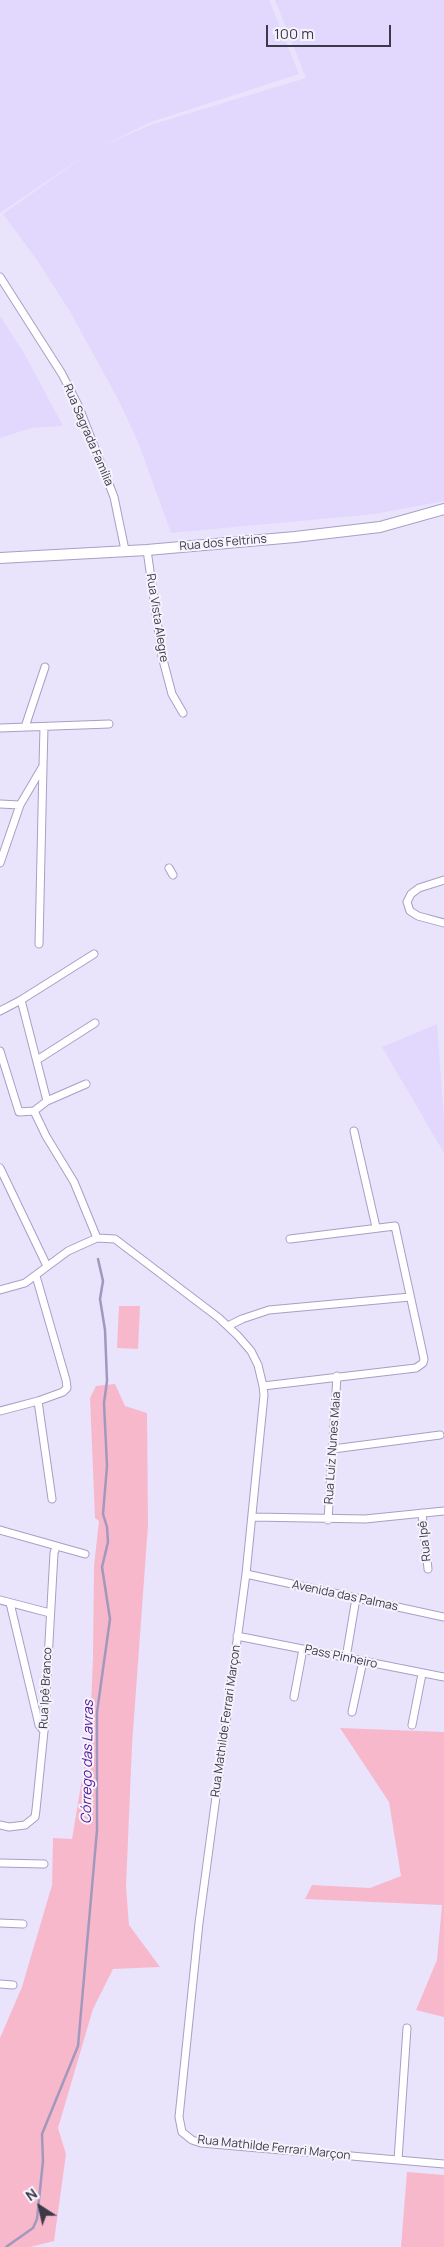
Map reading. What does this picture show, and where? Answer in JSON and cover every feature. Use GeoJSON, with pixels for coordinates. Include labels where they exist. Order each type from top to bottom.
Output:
{"type":"FeatureCollection","features":[{"type":"Feature","properties":{"kind":"street","name":"Rua Sagrada Família"},"geometry":{"type":"LineString","coordinates":[[0,277],[62,374],[78,405],[114,497],[126,550]]}},
{"type":"Feature","properties":{"kind":"street","name":"Rua dos Feltrins"},"geometry":{"type":"LineString","coordinates":[[0,558],[147,550],[380,527],[444,509]]}},
{"type":"Feature","properties":{"kind":"street","name":"Rua Vista Alegre"},"geometry":{"type":"LineString","coordinates":[[147,550],[162,656],[172,694],[183,713]]}},
{"type":"Feature","properties":{"kind":"street"},"geometry":{"type":"LineString","coordinates":[[25,727],[45,667]]}},
{"type":"Feature","properties":{"kind":"street"},"geometry":{"type":"LineString","coordinates":[[0,728],[109,724]]}},
{"type":"Feature","properties":{"kind":"street"},"geometry":{"type":"LineString","coordinates":[[39,944],[44,727]]}},
{"type":"Feature","properties":{"kind":"street"},"geometry":{"type":"LineString","coordinates":[[0,863],[20,805],[43,766]]}},
{"type":"Feature","properties":{"kind":"street"},"geometry":{"type":"LineString","coordinates":[[0,804],[20,805]]}},
{"type":"Feature","properties":{"kind":"street"},"geometry":{"type":"LineString","coordinates":[[444,880],[419,888],[407,902],[410,911],[418,916],[444,923]]}},
{"type":"Feature","properties":{"kind":"street"},"geometry":{"type":"LineString","coordinates":[[0,1010],[21,1000],[94,954]]}},
{"type":"Feature","properties":{"kind":"street"},"geometry":{"type":"LineString","coordinates":[[21,1000],[47,1101]]}},
{"type":"Feature","properties":{"kind":"street"},"geometry":{"type":"LineString","coordinates":[[37,1060],[95,1023]]}},
{"type":"Feature","properties":{"kind":"street"},"geometry":{"type":"LineString","coordinates":[[0,1051],[19,1112],[34,1111],[47,1101],[86,1084]]}},
{"type":"Feature","properties":{"kind":"street"},"geometry":{"type":"LineString","coordinates":[[0,1290],[15,1287],[36,1276],[68,1251],[97,1238],[74,1182],[46,1136],[34,1111]]}},
{"type":"Feature","properties":{"kind":"street"},"geometry":{"type":"LineString","coordinates":[[354,1131],[376,1228]]}},
{"type":"Feature","properties":{"kind":"street"},"geometry":{"type":"LineString","coordinates":[[0,1168],[47,1266]]}},
{"type":"Feature","properties":{"kind":"street"},"geometry":{"type":"LineString","coordinates":[[263,1386],[416,1368],[420,1366],[424,1359],[397,1229],[390,1226],[290,1239]]}},
{"type":"Feature","properties":{"kind":"street","name":"Rua Mathilde Ferrari Marçon"},"geometry":{"type":"LineString","coordinates":[[97,1238],[115,1239],[123,1243],[228,1326],[251,1351],[258,1365],[263,1386],[253,1517],[199,1923],[179,2117],[182,2132],[192,2140],[201,2143],[444,2164]]}},
{"type":"Feature","properties":{"kind":"street"},"geometry":{"type":"LineString","coordinates":[[0,1411],[63,1392],[67,1385],[36,1276]]}},
{"type":"Feature","properties":{"kind":"street"},"geometry":{"type":"LineString","coordinates":[[228,1326],[242,1318],[269,1310],[410,1297]]}},
{"type":"Feature","properties":{"kind":"street","name":"Rua Luíz Nunes Maia"},"geometry":{"type":"LineString","coordinates":[[328,1520],[337,1376]]}},
{"type":"Feature","properties":{"kind":"street"},"geometry":{"type":"LineString","coordinates":[[38,1401],[52,1499]]}},
{"type":"Feature","properties":{"kind":"street"},"geometry":{"type":"LineString","coordinates":[[333,1449],[440,1435]]}},
{"type":"Feature","properties":{"kind":"street"},"geometry":{"type":"LineString","coordinates":[[253,1517],[328,1520],[365,1519],[444,1511]]}},
{"type":"Feature","properties":{"kind":"street","name":"Rua Ipê"},"geometry":{"type":"LineString","coordinates":[[422,1513],[428,1569]]}},
{"type":"Feature","properties":{"kind":"street"},"geometry":{"type":"LineString","coordinates":[[0,1530],[85,1554]]}},
{"type":"Feature","properties":{"kind":"street","name":"Rua Ipê Branco"},"geometry":{"type":"LineString","coordinates":[[0,1825],[9,1827],[25,1825],[35,1817],[44,1731],[50,1614],[56,1547]]}},
{"type":"Feature","properties":{"kind":"street","name":"Avenida das Palmas"},"geometry":{"type":"LineString","coordinates":[[246,1574],[444,1617]]}},
{"type":"Feature","properties":{"kind":"street"},"geometry":{"type":"LineString","coordinates":[[346,1658],[356,1598]]}},
{"type":"Feature","properties":{"kind":"street"},"geometry":{"type":"LineString","coordinates":[[0,1600],[50,1614]]}},
{"type":"Feature","properties":{"kind":"street"},"geometry":{"type":"LineString","coordinates":[[10,1603],[39,1725],[44,1731]]}},
{"type":"Feature","properties":{"kind":"street","name":"Pass Pinheiro"},"geometry":{"type":"LineString","coordinates":[[238,1636],[444,1677]]}},
{"type":"Feature","properties":{"kind":"street"},"geometry":{"type":"LineString","coordinates":[[294,1697],[303,1649]]}},
{"type":"Feature","properties":{"kind":"street"},"geometry":{"type":"LineString","coordinates":[[352,1712],[363,1661]]}},
{"type":"Feature","properties":{"kind":"street"},"geometry":{"type":"LineString","coordinates":[[412,1725],[422,1674]]}},
{"type":"Feature","properties":{"kind":"street"},"geometry":{"type":"LineString","coordinates":[[0,1863],[44,1864]]}},
{"type":"Feature","properties":{"kind":"street"},"geometry":{"type":"LineString","coordinates":[[0,1923],[23,1924]]}},
{"type":"Feature","properties":{"kind":"street"},"geometry":{"type":"LineString","coordinates":[[0,1984],[13,1985]]}},
{"type":"Feature","properties":{"kind":"street"},"geometry":{"type":"LineString","coordinates":[[398,2160],[407,2028]]}},
{"type":"Feature","properties":{"kind":"shaded area"},"geometry":{"type":"Polygon","coordinates":[[[0,0],[269,0],[299,74],[151,122],[102,146],[150,125],[306,78],[275,0],[444,0],[444,501],[375,514],[171,533],[138,442],[118,399],[69,310],[37,260],[3,214],[93,150],[0,213],[0,0]]]}},
{"type":"Feature","properties":{"kind":"shaded area"},"geometry":{"type":"Polygon","coordinates":[[[0,316],[24,353],[63,426],[31,428],[0,438],[0,316]]]}},
{"type":"Feature","properties":{"kind":"shaded area"},"geometry":{"type":"Polygon","coordinates":[[[437,1024],[444,1118],[444,1153],[382,1047],[437,1024]]]}},
{"type":"Feature","properties":{"kind":"shaded area"},"geometry":{"type":"Polygon","coordinates":[[[119,1306],[140,1306],[138,1349],[117,1348],[119,1306]]]}},
{"type":"Feature","properties":{"kind":"shaded area"},"geometry":{"type":"Polygon","coordinates":[[[115,1384],[125,1406],[147,1413],[148,1525],[132,1745],[126,1887],[129,1925],[160,1967],[113,1969],[93,2009],[58,2128],[66,2154],[54,2241],[30,2247],[0,2247],[0,2038],[22,1987],[52,1885],[53,1838],[72,1839],[90,1731],[94,1566],[99,1521],[95,1518],[90,1398],[96,1386],[115,1384]]]}},
{"type":"Feature","properties":{"kind":"shaded area"},"geometry":{"type":"Polygon","coordinates":[[[340,1728],[444,1732],[444,2017],[416,2010],[437,1960],[442,1905],[305,1899],[312,1885],[370,1888],[401,1876],[389,1802],[340,1728]]]}},
{"type":"Feature","properties":{"kind":"shaded area"},"geometry":{"type":"Polygon","coordinates":[[[407,2172],[444,2175],[444,2247],[401,2247],[407,2172]]]}},
{"type":"Feature","properties":{"kind":"waterway","name":"Córrego das Lavras"},"geometry":{"type":"LineString","coordinates":[[6,2247],[33,2228],[37,2219],[43,2161],[42,2134],[78,2046],[97,1830],[97,1712],[110,1619],[102,1567],[108,1542],[107,1527],[103,1514],[107,1466],[104,1403],[107,1381],[105,1330],[100,1299],[103,1281],[98,1259]]}}]}
